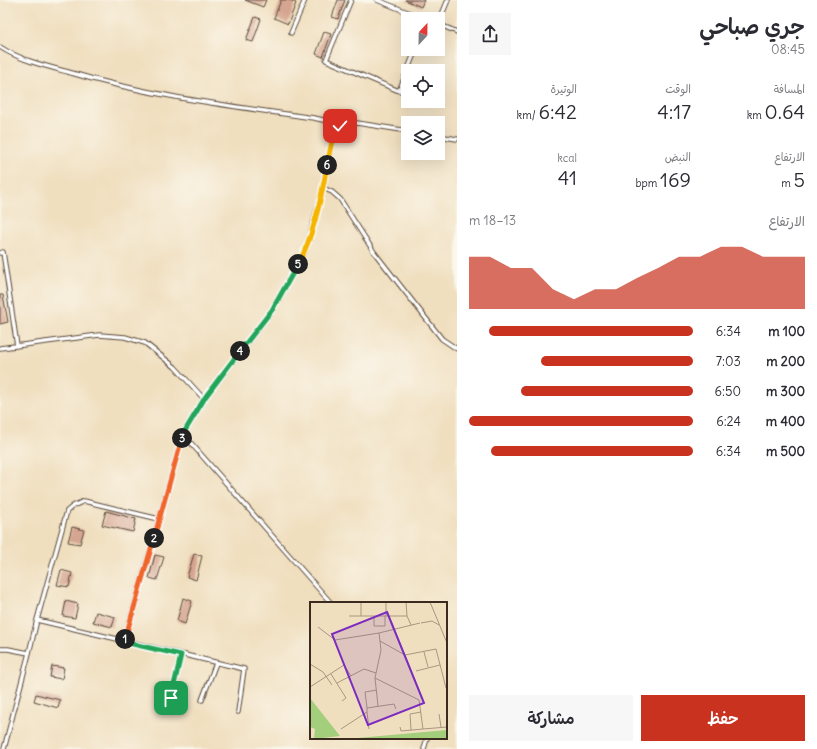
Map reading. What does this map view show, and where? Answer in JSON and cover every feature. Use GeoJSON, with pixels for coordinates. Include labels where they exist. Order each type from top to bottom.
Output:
{"type":"FeatureCollection","features":[{"type":"Feature","properties":{"kind":"lane"},"geometry":{"type":"LineString","coordinates":[[291,33],[305,0]]}},
{"type":"Feature","properties":{"kind":"lane"},"geometry":{"type":"LineString","coordinates":[[351,0],[326,60],[399,91],[413,56]]}},
{"type":"Feature","properties":{"kind":"lane"},"geometry":{"type":"LineString","coordinates":[[377,0],[407,12]]}},
{"type":"Feature","properties":{"kind":"lane"},"geometry":{"type":"LineString","coordinates":[[443,12],[448,0]]}},
{"type":"Feature","properties":{"kind":"lane"},"geometry":{"type":"LineString","coordinates":[[445,27],[457,32]]}},
{"type":"Feature","properties":{"kind":"lane"},"geometry":{"type":"LineString","coordinates":[[0,47],[40,64],[115,86],[314,118],[332,122],[340,126]]}},
{"type":"Feature","properties":{"kind":"lane"},"geometry":{"type":"LineString","coordinates":[[124,642],[183,434],[204,399],[272,310],[305,252],[323,188],[333,136],[340,126],[349,123],[401,130]]}},
{"type":"Feature","properties":{"kind":"lane"},"geometry":{"type":"LineString","coordinates":[[445,137],[457,140]]}},
{"type":"Feature","properties":{"kind":"lane"},"geometry":{"type":"LineString","coordinates":[[323,188],[336,195],[374,252],[442,339],[457,349]]}},
{"type":"Feature","properties":{"kind":"lane"},"geometry":{"type":"LineString","coordinates":[[0,253],[2,252],[17,346]]}},
{"type":"Feature","properties":{"kind":"lane"},"geometry":{"type":"LineString","coordinates":[[0,348],[99,335],[125,337],[145,343],[175,367],[204,399]]}},
{"type":"Feature","properties":{"kind":"lane"},"geometry":{"type":"LineString","coordinates":[[183,434],[330,602]]}},
{"type":"Feature","properties":{"kind":"lane"},"geometry":{"type":"LineString","coordinates":[[4,749],[67,511],[73,506],[84,501],[159,519]]}},
{"type":"Feature","properties":{"kind":"lane"},"geometry":{"type":"LineString","coordinates":[[37,620],[124,642],[244,669],[238,712]]}},
{"type":"Feature","properties":{"kind":"lane"},"geometry":{"type":"LineString","coordinates":[[0,649],[29,653]]}},
{"type":"Feature","properties":{"kind":"lane"},"geometry":{"type":"LineString","coordinates":[[171,698],[181,655]]}},
{"type":"Feature","properties":{"kind":"lane"},"geometry":{"type":"LineString","coordinates":[[202,700],[216,663]]}},
{"type":"Feature","properties":{"kind":"lane"},"geometry":{"type":"LineString","coordinates":[[424,749],[427,739]]}},
{"type":"Feature","properties":{"kind":"building"},"geometry":{"type":"Polygon","coordinates":[[[245,0],[266,0],[263,7],[245,0]]]}},
{"type":"Feature","properties":{"kind":"building"},"geometry":{"type":"Polygon","coordinates":[[[281,0],[290,0],[296,3],[288,24],[274,18],[281,0]]]}},
{"type":"Feature","properties":{"kind":"building"},"geometry":{"type":"Polygon","coordinates":[[[338,0],[345,0],[338,19],[332,17],[338,0]]]}},
{"type":"Feature","properties":{"kind":"building"},"geometry":{"type":"Polygon","coordinates":[[[405,0],[424,0],[421,7],[405,0]]]}},
{"type":"Feature","properties":{"kind":"building"},"geometry":{"type":"Polygon","coordinates":[[[255,17],[261,19],[253,42],[246,40],[255,17]]]}},
{"type":"Feature","properties":{"kind":"building"},"geometry":{"type":"Polygon","coordinates":[[[324,32],[331,34],[323,57],[316,54],[324,32]]]}},
{"type":"Feature","properties":{"kind":"building"},"geometry":{"type":"Polygon","coordinates":[[[0,295],[3,295],[8,322],[0,324],[0,295]]]}},
{"type":"Feature","properties":{"kind":"building"},"geometry":{"type":"Polygon","coordinates":[[[106,511],[136,519],[133,532],[102,525],[106,511]]]}},
{"type":"Feature","properties":{"kind":"building"},"geometry":{"type":"Polygon","coordinates":[[[72,527],[84,530],[80,544],[68,542],[72,527]]]}},
{"type":"Feature","properties":{"kind":"building"},"geometry":{"type":"Polygon","coordinates":[[[194,554],[202,556],[196,580],[187,577],[194,554]]]}},
{"type":"Feature","properties":{"kind":"building"},"geometry":{"type":"Polygon","coordinates":[[[155,555],[164,557],[157,580],[149,578],[155,555]]]}},
{"type":"Feature","properties":{"kind":"building"},"geometry":{"type":"Polygon","coordinates":[[[61,570],[72,573],[69,587],[57,585],[61,570]]]}},
{"type":"Feature","properties":{"kind":"building"},"geometry":{"type":"Polygon","coordinates":[[[183,598],[192,601],[185,624],[177,621],[183,598]]]}},
{"type":"Feature","properties":{"kind":"building"},"geometry":{"type":"Polygon","coordinates":[[[66,601],[78,604],[75,618],[63,616],[66,601]]]}},
{"type":"Feature","properties":{"kind":"building"},"geometry":{"type":"Polygon","coordinates":[[[96,612],[115,617],[112,627],[93,622],[96,612]]]}},
{"type":"Feature","properties":{"kind":"building"},"geometry":{"type":"Polygon","coordinates":[[[52,666],[64,668],[62,679],[50,677],[52,666]]]}},
{"type":"Feature","properties":{"kind":"building"},"geometry":{"type":"Polygon","coordinates":[[[36,694],[60,700],[58,708],[34,701],[36,694]]]}},
{"type":"Feature","properties":{"kind":"route"},"geometry":{"type":"LineString","coordinates":[[171,698],[181,655],[124,642],[183,434],[206,396],[272,310],[305,252],[323,188],[331,142],[340,126]]}}]}
